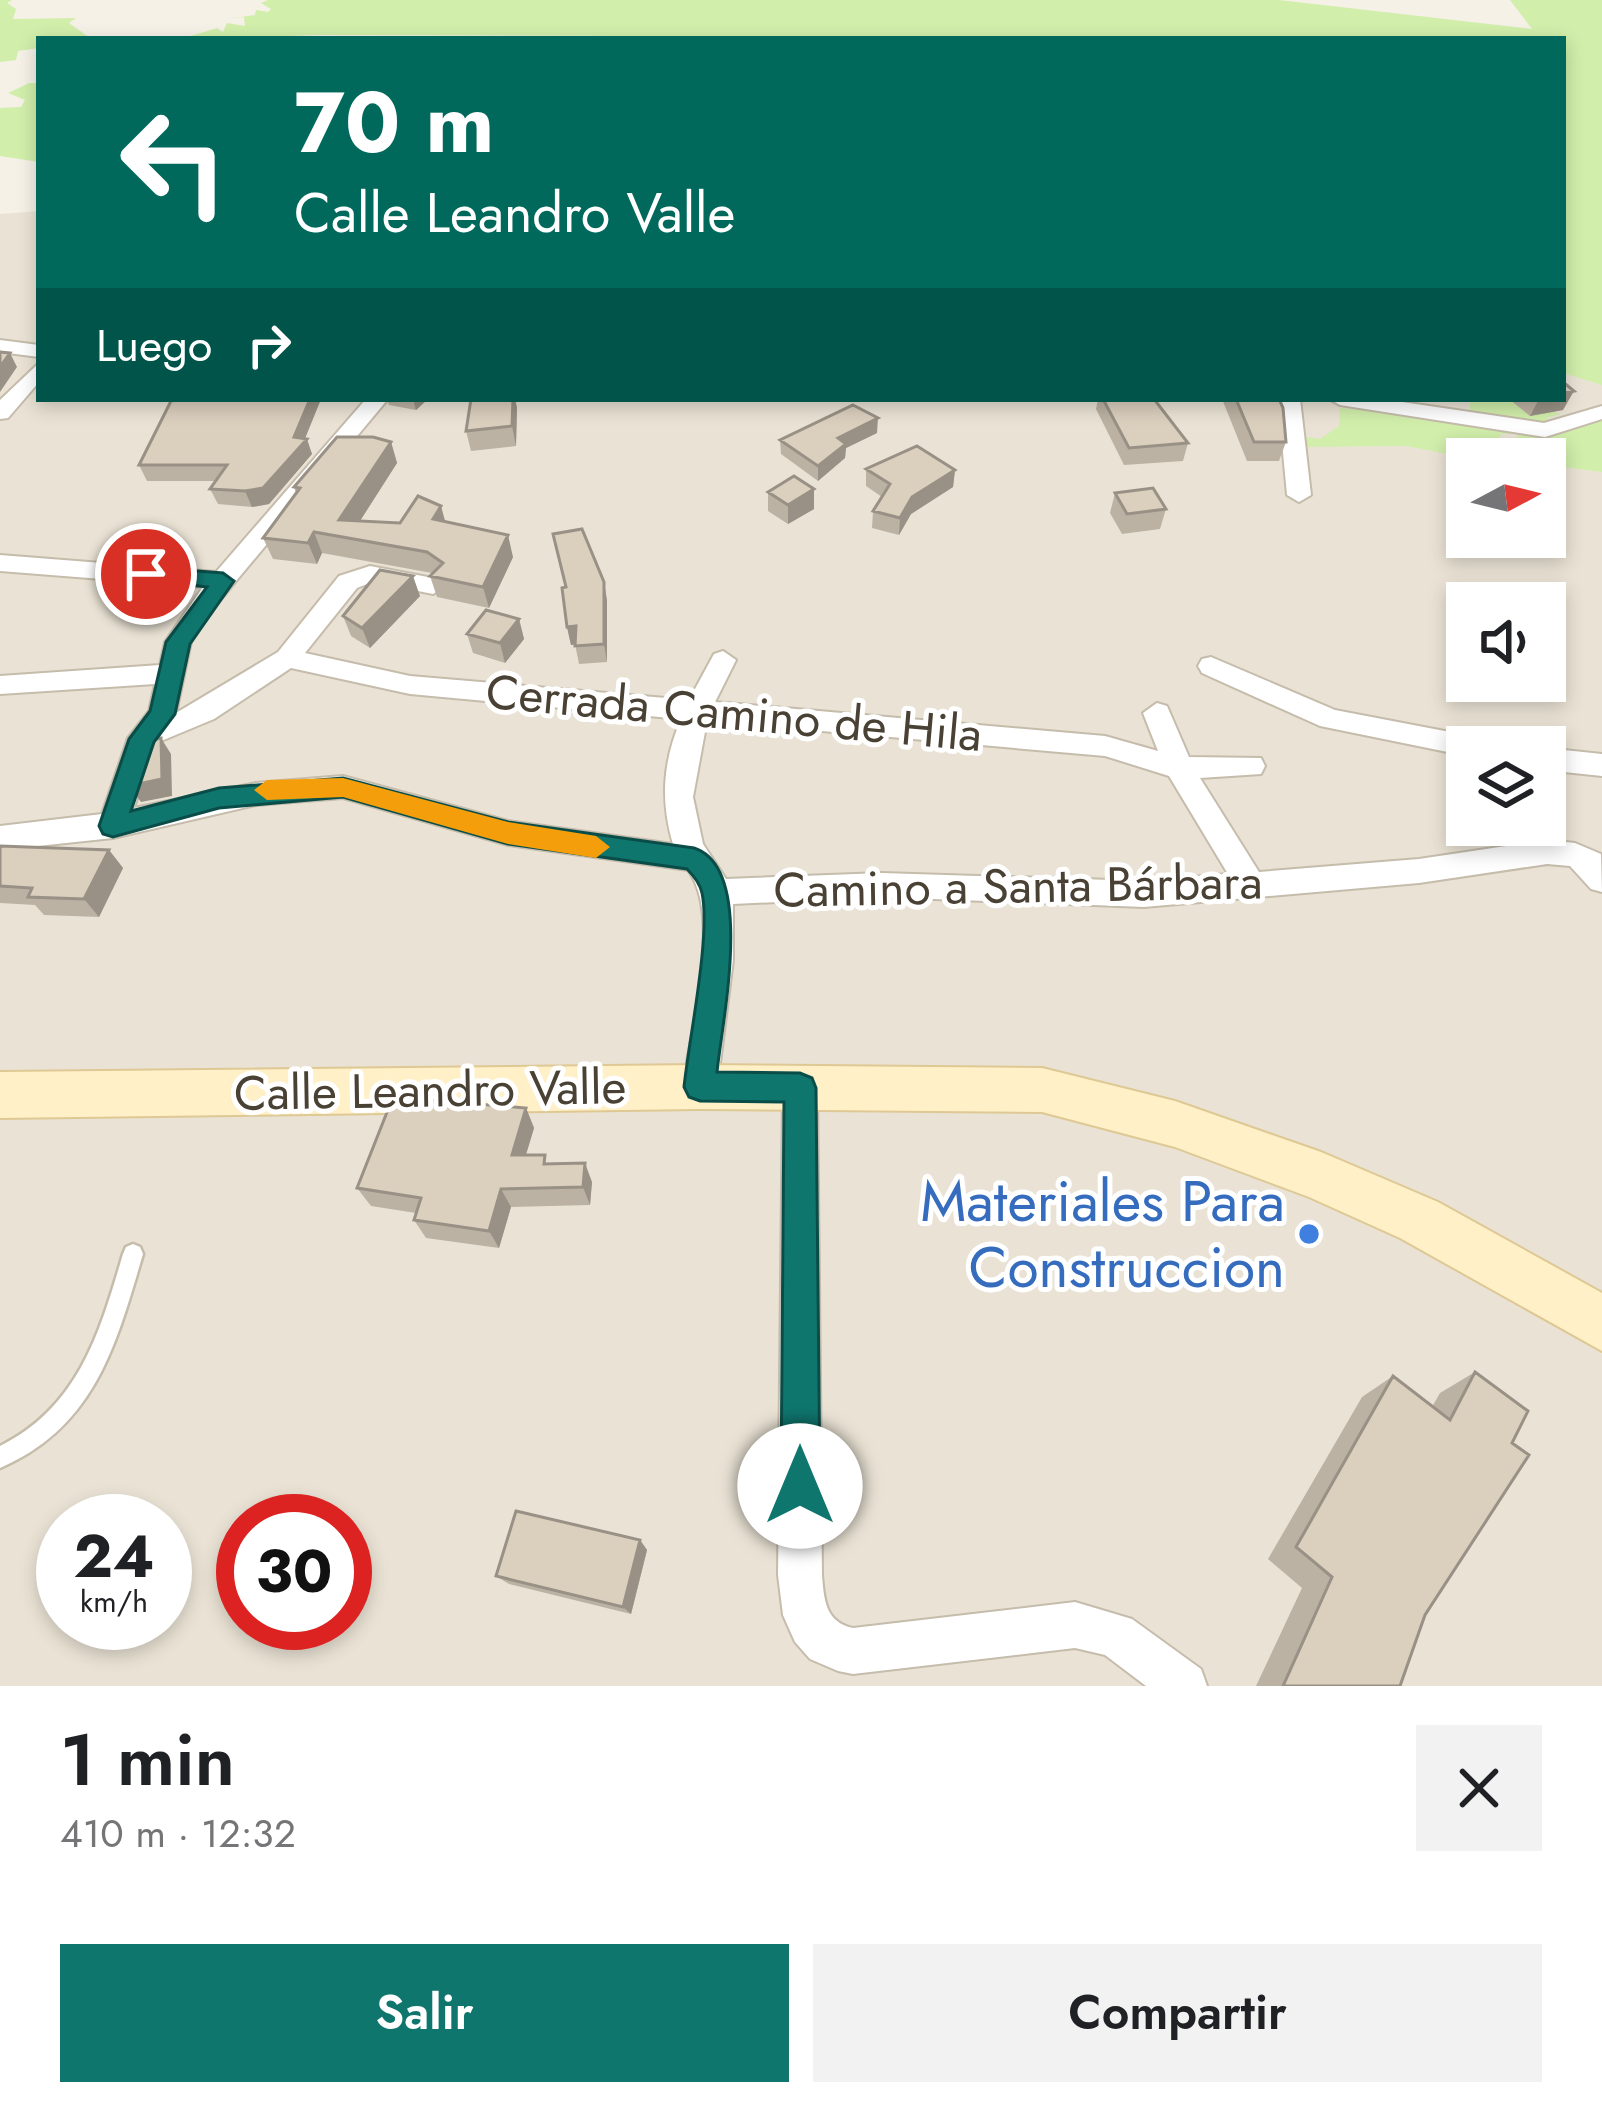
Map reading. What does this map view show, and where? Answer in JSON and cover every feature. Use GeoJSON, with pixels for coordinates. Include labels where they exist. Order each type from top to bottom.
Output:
{"type":"FeatureCollection","features":[{"type":"Feature","properties":{"kind":"street"},"geometry":{"type":"LineString","coordinates":[[0,346],[36,350]]}},
{"type":"Feature","properties":{"kind":"street"},"geometry":{"type":"LineString","coordinates":[[4,403],[36,371]]}},
{"type":"Feature","properties":{"kind":"street"},"geometry":{"type":"LineString","coordinates":[[113,826],[142,739],[162,714],[178,642],[196,612],[374,402]]}},
{"type":"Feature","properties":{"kind":"street"},"geometry":{"type":"LineString","coordinates":[[1289,402],[1299,495]]}},
{"type":"Feature","properties":{"kind":"street"},"geometry":{"type":"LineString","coordinates":[[1360,402],[1545,430],[1602,412]]}},
{"type":"Feature","properties":{"kind":"street"},"geometry":{"type":"LineString","coordinates":[[0,563],[223,581]]}},
{"type":"Feature","properties":{"kind":"street"},"geometry":{"type":"LineString","coordinates":[[142,739],[204,712],[287,658],[348,582],[370,574],[433,586]]}},
{"type":"Feature","properties":{"kind":"street","name":"Cerrada Camino de Hila"},"geometry":{"type":"LineString","coordinates":[[287,658],[410,685],[1091,744],[1179,768],[1251,766]]}},
{"type":"Feature","properties":{"kind":"street"},"geometry":{"type":"LineString","coordinates":[[700,1087],[716,892],[694,859],[677,798],[678,772],[695,709],[723,660]]}},
{"type":"Feature","properties":{"kind":"street"},"geometry":{"type":"LineString","coordinates":[[1211,666],[1330,718],[1446,741]]}},
{"type":"Feature","properties":{"kind":"street"},"geometry":{"type":"LineString","coordinates":[[0,685],[170,674]]}},
{"type":"Feature","properties":{"kind":"street"},"geometry":{"type":"LineString","coordinates":[[1157,713],[1179,768],[1251,885]]}},
{"type":"Feature","properties":{"kind":"street"},"geometry":{"type":"LineString","coordinates":[[1566,761],[1602,765]]}},
{"type":"Feature","properties":{"kind":"street"},"geometry":{"type":"LineString","coordinates":[[0,838],[113,826],[219,798],[343,788],[508,833],[694,859]]}},
{"type":"Feature","properties":{"kind":"street","name":"Camino a Santa Bárbara"},"geometry":{"type":"LineString","coordinates":[[716,892],[882,885],[1094,896],[1419,871],[1547,852],[1575,855],[1600,877]]}},
{"type":"Feature","properties":{"kind":"street","name":"Calle Leandro Valle"},"geometry":{"type":"LineString","coordinates":[[0,1095],[700,1087],[1042,1090],[1175,1124],[1321,1177],[1419,1220],[1602,1323]]}},
{"type":"Feature","properties":{"kind":"street"},"geometry":{"type":"LineString","coordinates":[[800,1088],[800,1575],[802,1608],[814,1635],[830,1648],[854,1651],[1076,1625],[1117,1636],[1184,1686]]}},
{"type":"Feature","properties":{"kind":"lane"},"geometry":{"type":"LineString","coordinates":[[0,1456],[62,1418],[102,1353],[133,1254]]}},
{"type":"Feature","properties":{"kind":"shaded area"},"geometry":{"type":"Polygon","coordinates":[[[1566,170],[1602,176],[1602,1686],[0,1686],[0,214],[36,211],[36,402],[1566,402],[1566,170]]]}},
{"type":"Feature","properties":{"kind":"green space"},"geometry":{"type":"Polygon","coordinates":[[[0,0],[12,0],[7,3],[16,9],[13,19],[76,18],[69,23],[87,36],[36,36],[36,48],[18,51],[16,60],[0,62],[0,0]]]}},
{"type":"Feature","properties":{"kind":"green space"},"geometry":{"type":"Polygon","coordinates":[[[1279,0],[1532,29],[1510,0],[1602,0],[1602,385],[1566,374],[1566,36],[191,36],[217,28],[223,32],[227,23],[245,26],[244,17],[227,19],[271,9],[261,3],[1279,0]]]}},
{"type":"Feature","properties":{"kind":"green space"},"geometry":{"type":"Polygon","coordinates":[[[36,83],[36,162],[0,156],[0,108],[21,107],[25,100],[8,93],[36,83]]]}},
{"type":"Feature","properties":{"kind":"green space"},"geometry":{"type":"Polygon","coordinates":[[[1470,402],[1519,402],[1561,414],[1546,418],[1551,421],[1602,412],[1602,472],[1566,467],[1566,438],[1516,438],[1519,434],[1446,438],[1446,454],[1406,446],[1297,447],[1306,437],[1320,439],[1339,426],[1340,408],[1451,417],[1470,410],[1470,402]]]}},
{"type":"Feature","properties":{"kind":"building"},"geometry":{"type":"Polygon","coordinates":[[[170,402],[309,402],[294,437],[307,439],[263,488],[210,489],[227,465],[139,465],[170,402]]]}},
{"type":"Feature","properties":{"kind":"building"},"geometry":{"type":"Polygon","coordinates":[[[471,402],[513,402],[512,426],[466,431],[471,402]]]}},
{"type":"Feature","properties":{"kind":"building"},"geometry":{"type":"Polygon","coordinates":[[[1105,402],[1156,402],[1188,443],[1129,448],[1105,402]]]}},
{"type":"Feature","properties":{"kind":"building"},"geometry":{"type":"Polygon","coordinates":[[[1237,402],[1280,402],[1286,442],[1254,442],[1237,402]]]}},
{"type":"Feature","properties":{"kind":"building"},"geometry":{"type":"Polygon","coordinates":[[[853,405],[878,418],[838,438],[846,444],[818,466],[780,440],[853,405]]]}},
{"type":"Feature","properties":{"kind":"building"},"geometry":{"type":"Polygon","coordinates":[[[337,437],[391,442],[339,520],[400,523],[418,496],[441,506],[433,519],[508,535],[483,587],[430,576],[443,563],[427,552],[314,532],[308,543],[263,538],[300,488],[294,487],[337,437]]]}},
{"type":"Feature","properties":{"kind":"building"},"geometry":{"type":"Polygon","coordinates":[[[917,446],[955,470],[912,497],[900,518],[873,511],[890,484],[866,469],[917,446]]]}},
{"type":"Feature","properties":{"kind":"building"},"geometry":{"type":"Polygon","coordinates":[[[794,476],[814,489],[788,505],[768,492],[794,476]]]}},
{"type":"Feature","properties":{"kind":"building"},"geometry":{"type":"Polygon","coordinates":[[[1153,488],[1166,509],[1127,514],[1115,493],[1153,488]]]}},
{"type":"Feature","properties":{"kind":"building"},"geometry":{"type":"Polygon","coordinates":[[[582,529],[604,582],[604,644],[575,646],[576,626],[567,627],[562,588],[566,587],[553,534],[582,529]]]}},
{"type":"Feature","properties":{"kind":"building"},"geometry":{"type":"Polygon","coordinates":[[[380,570],[413,576],[362,628],[343,616],[380,570]]]}},
{"type":"Feature","properties":{"kind":"building"},"geometry":{"type":"Polygon","coordinates":[[[486,610],[519,619],[500,643],[467,634],[486,610]]]}},
{"type":"Feature","properties":{"kind":"building"},"geometry":{"type":"Polygon","coordinates":[[[161,738],[162,779],[129,786],[144,741],[161,738]]]}},
{"type":"Feature","properties":{"kind":"building"},"geometry":{"type":"Polygon","coordinates":[[[0,846],[109,850],[84,899],[28,897],[32,888],[0,886],[0,846]]]}},
{"type":"Feature","properties":{"kind":"building"},"geometry":{"type":"Polygon","coordinates":[[[393,1097],[526,1108],[512,1155],[545,1155],[544,1164],[585,1163],[583,1187],[501,1189],[489,1231],[414,1220],[421,1198],[357,1188],[393,1097]]]}},
{"type":"Feature","properties":{"kind":"building"},"geometry":{"type":"Polygon","coordinates":[[[1475,1372],[1528,1411],[1512,1443],[1529,1455],[1425,1615],[1400,1686],[1283,1686],[1332,1577],[1296,1547],[1393,1376],[1450,1420],[1475,1372]]]}},
{"type":"Feature","properties":{"kind":"building"},"geometry":{"type":"Polygon","coordinates":[[[516,1511],[640,1540],[623,1607],[496,1576],[516,1511]]]}},
{"type":"Feature","properties":{"kind":"slow traffic"},"geometry":{"type":"LineString","coordinates":[[267,790],[343,788],[508,833],[596,847]]}},
{"type":"Feature","properties":{"kind":"place","name":"Materiales Para Construccion"},"geometry":{"type":"Point","coordinates":[1309,1234]}},
{"type":"Feature","properties":{"kind":"route"},"geometry":{"type":"LineString","coordinates":[[146,574],[223,581],[178,642],[162,714],[142,739],[113,826],[219,798],[314,786],[343,788],[508,833],[694,859],[704,868],[716,892],[716,928],[700,1087],[800,1088],[800,1486]]}}]}
